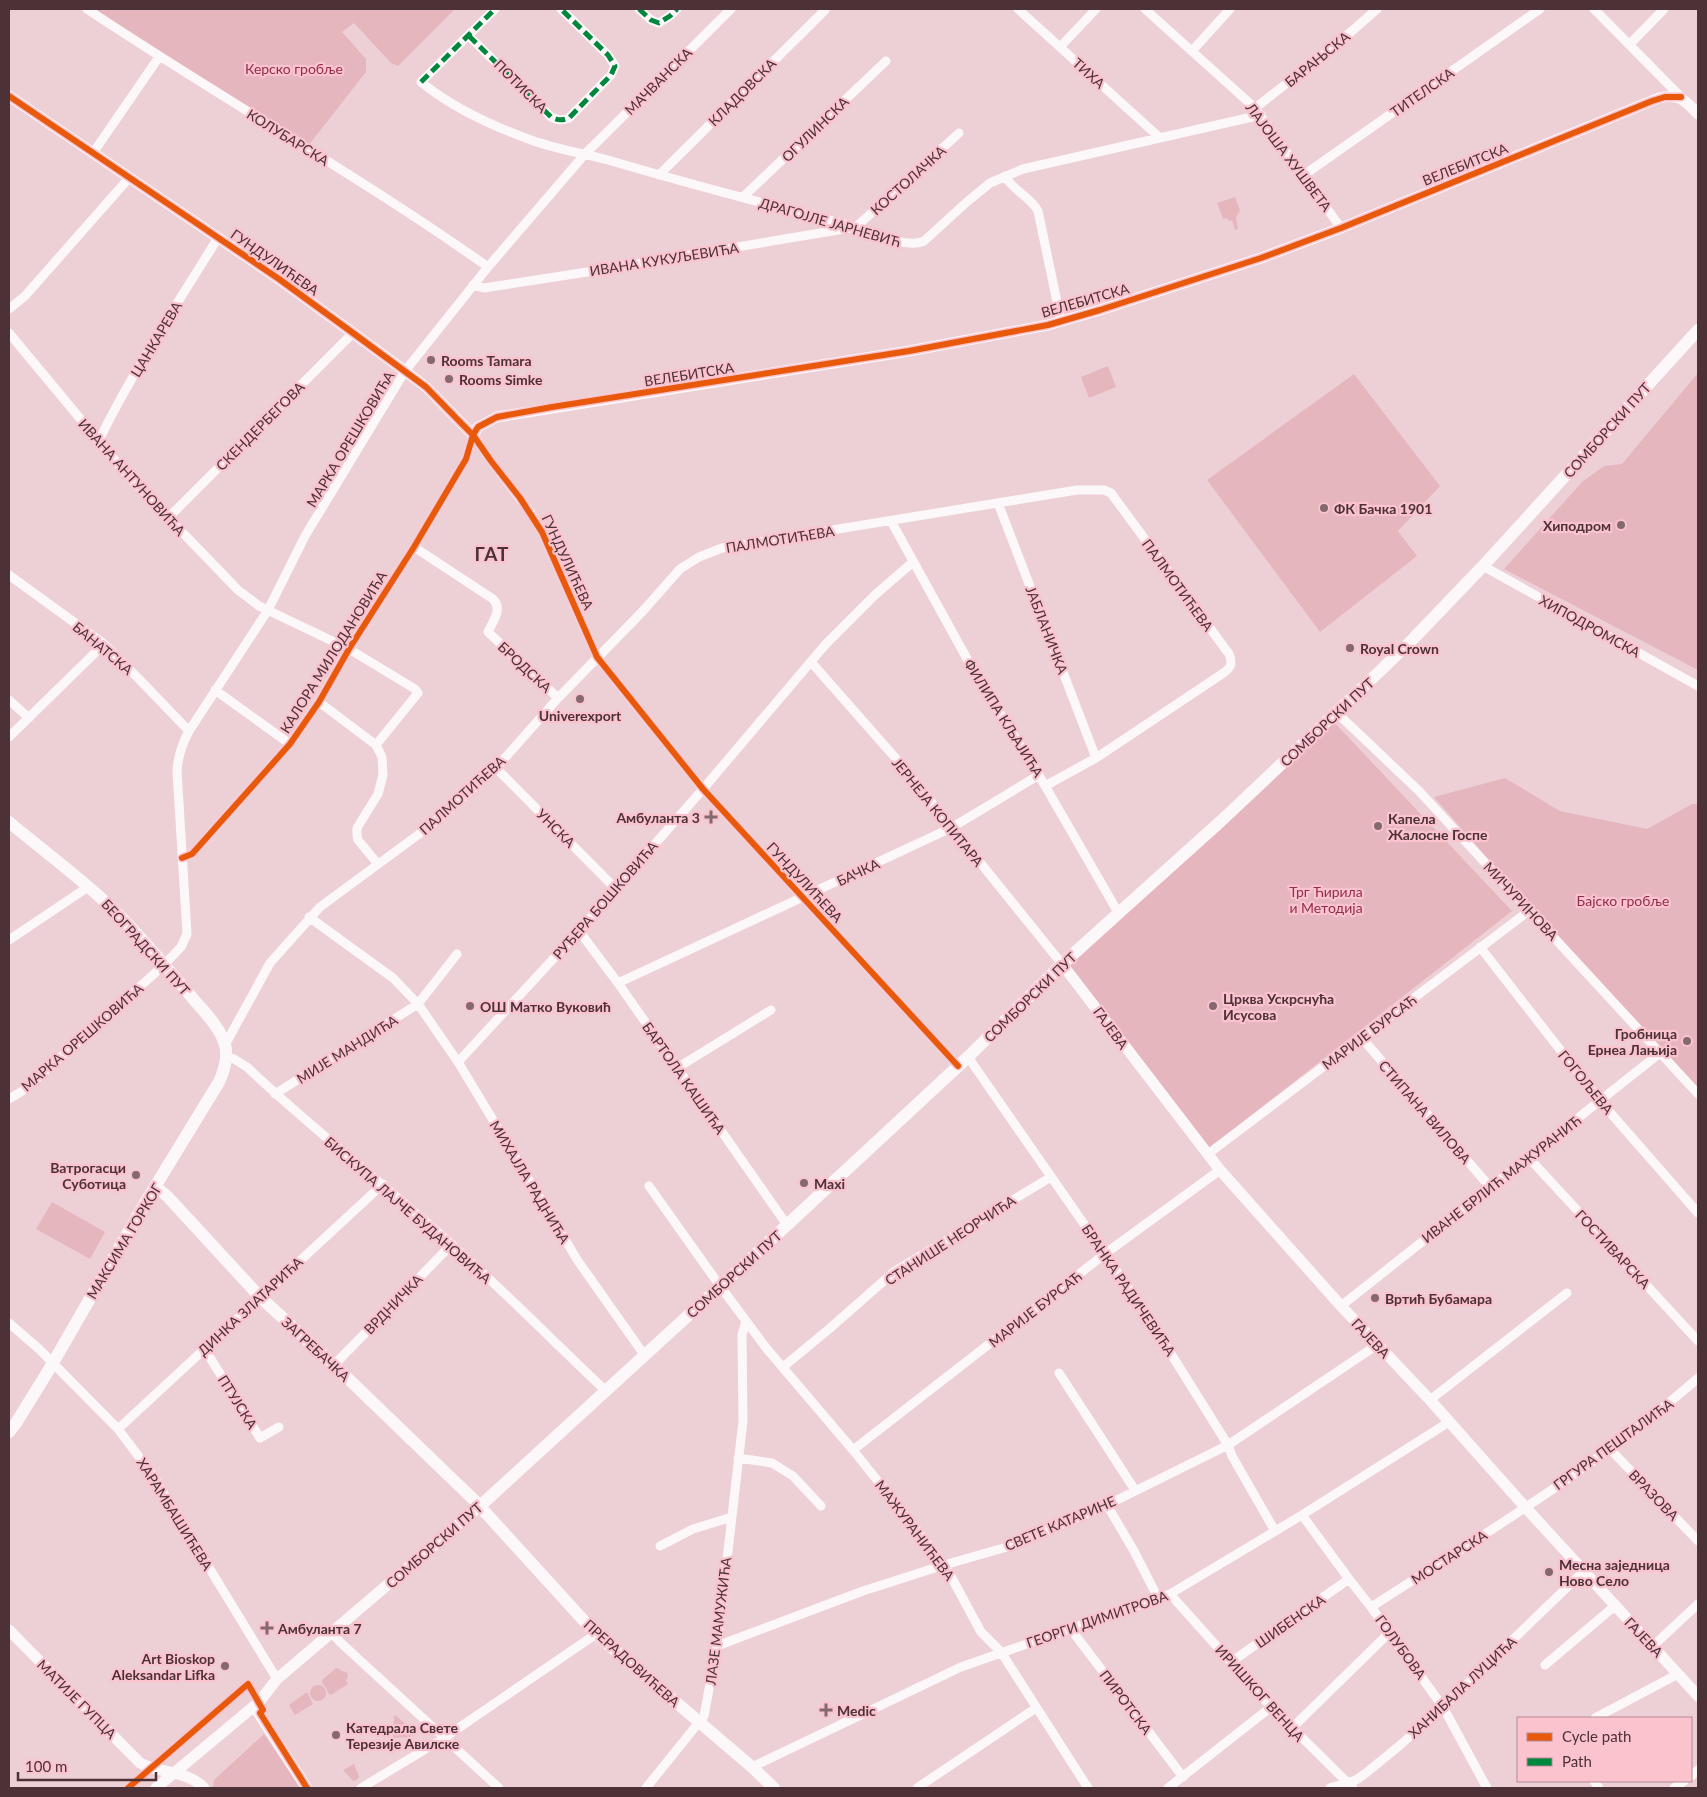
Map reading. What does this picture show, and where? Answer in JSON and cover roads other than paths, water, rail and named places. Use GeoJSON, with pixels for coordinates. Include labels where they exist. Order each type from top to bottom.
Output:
{"type":"FeatureCollection","features":[{"type":"Feature","properties":{"kind":"main road","name":"СОМБОРСКИ ПУТ"},"geometry":{"type":"LineString","coordinates":[[480,1506],[958,1066],[1062,964],[1337,713],[1414,638],[1483,566],[1698,330]]}},
{"type":"Feature","properties":{"kind":"main road","name":"БЕОГРАДСКИ ПУТ"},"geometry":{"type":"LineString","coordinates":[[9,822],[88,887],[123,919],[164,964],[212,1022],[225,1051]]}},
{"type":"Feature","properties":{"kind":"main road","name":"МАКСИМА ГОРКОГ"},"geometry":{"type":"LineString","coordinates":[[9,1432],[16,1424],[52,1364],[219,1082],[223,1072],[225,1051]]}},
{"type":"Feature","properties":{"kind":"main road","name":"ЗАГРЕБАЧКА"},"geometry":{"type":"LineString","coordinates":[[156,1187],[168,1197],[260,1297],[334,1365],[480,1506]]}},
{"type":"Feature","properties":{"kind":"main road","name":"ПРЕРАДОВИЋЕВА"},"geometry":{"type":"LineString","coordinates":[[480,1506],[596,1634],[774,1788]]}},
{"type":"Feature","properties":{"kind":"street","name":"КОЛУБАРСКА"},"geometry":{"type":"LineString","coordinates":[[86,9],[159,57],[324,158],[488,267]]}},
{"type":"Feature","properties":{"kind":"street"},"geometry":{"type":"LineString","coordinates":[[469,36],[495,9]]}},
{"type":"Feature","properties":{"kind":"street","name":"ПОТИСКА"},"geometry":{"type":"LineString","coordinates":[[469,36],[551,117],[560,120],[568,118],[611,75],[615,66],[608,55],[562,9]]}},
{"type":"Feature","properties":{"kind":"street"},"geometry":{"type":"LineString","coordinates":[[639,9],[651,20],[659,23],[677,9]]}},
{"type":"Feature","properties":{"kind":"street","name":"МАЧВАНСКА"},"geometry":{"type":"LineString","coordinates":[[585,154],[732,9]]}},
{"type":"Feature","properties":{"kind":"street","name":"ТИХА"},"geometry":{"type":"LineString","coordinates":[[1018,9],[1160,138]]}},
{"type":"Feature","properties":{"kind":"street"},"geometry":{"type":"LineString","coordinates":[[1060,47],[1096,9]]}},
{"type":"Feature","properties":{"kind":"street","name":"ЛАЈОША ХУШВЕТА"},"geometry":{"type":"LineString","coordinates":[[1145,9],[1258,111],[1341,228]]}},
{"type":"Feature","properties":{"kind":"street"},"geometry":{"type":"LineString","coordinates":[[1192,51],[1230,9]]}},
{"type":"Feature","properties":{"kind":"street","name":"БАРАЊСКА"},"geometry":{"type":"LineString","coordinates":[[1258,111],[1377,9]]}},
{"type":"Feature","properties":{"kind":"street","name":"ТИТЕЛСКА"},"geometry":{"type":"LineString","coordinates":[[1304,175],[1540,9]]}},
{"type":"Feature","properties":{"kind":"street"},"geometry":{"type":"LineString","coordinates":[[1594,9],[1698,114]]}},
{"type":"Feature","properties":{"kind":"street"},"geometry":{"type":"LineString","coordinates":[[1630,44],[1664,9]]}},
{"type":"Feature","properties":{"kind":"street","name":"КЛАДОВСКА"},"geometry":{"type":"LineString","coordinates":[[658,175],[825,10]]}},
{"type":"Feature","properties":{"kind":"street","name":"ДРАГОЈЛЕ ЈАРНЕВИЋ"},"geometry":{"type":"LineString","coordinates":[[469,36],[421,82],[441,98],[477,118],[532,141],[856,227],[907,244],[918,244],[927,239],[990,183],[1005,176],[1032,167],[1160,138],[1258,111]]}},
{"type":"Feature","properties":{"kind":"street"},"geometry":{"type":"LineString","coordinates":[[93,153],[159,57]]}},
{"type":"Feature","properties":{"kind":"street","name":"ОГУЛИНСКА"},"geometry":{"type":"LineString","coordinates":[[743,197],[886,61]]}},
{"type":"Feature","properties":{"kind":"street"},"geometry":{"type":"LineString","coordinates":[[1666,97],[1668,83]]}},
{"type":"Feature","properties":{"kind":"street","name":"ГУНДУЛИЋЕВА"},"geometry":{"type":"LineString","coordinates":[[9,96],[218,238],[353,333],[426,387],[473,435],[530,512],[542,532],[597,657],[703,789],[958,1066]]}},
{"type":"Feature","properties":{"kind":"street","name":"ВЕЛЕБИТСКА"},"geometry":{"type":"LineString","coordinates":[[473,435],[478,427],[497,417],[909,351],[998,335],[1061,321],[1261,258],[1341,228],[1652,101],[1666,97],[1681,97]]}},
{"type":"Feature","properties":{"kind":"street","name":"КОСТОЛАЧКА"},"geometry":{"type":"LineString","coordinates":[[856,227],[959,133]]}},
{"type":"Feature","properties":{"kind":"street","name":"МАРКА ОРЕШКОВИЋА"},"geometry":{"type":"LineString","coordinates":[[9,1099],[30,1084],[182,946],[187,934],[178,758],[181,745],[268,610],[305,536],[405,371],[473,285],[585,154]]}},
{"type":"Feature","properties":{"kind":"street"},"geometry":{"type":"LineString","coordinates":[[1005,176],[1012,186],[1030,200],[1038,211],[1061,321]]}},
{"type":"Feature","properties":{"kind":"street"},"geometry":{"type":"LineString","coordinates":[[9,309],[25,296],[129,178]]}},
{"type":"Feature","properties":{"kind":"street"},"geometry":{"type":"LineString","coordinates":[[816,234],[820,226],[818,218]]}},
{"type":"Feature","properties":{"kind":"street","name":"ИВАНА КУКУЉЕВИЋА"},"geometry":{"type":"LineString","coordinates":[[473,285],[484,288],[504,285],[856,227]]}},
{"type":"Feature","properties":{"kind":"street","name":"ЦАНКАРЕВА"},"geometry":{"type":"LineString","coordinates":[[98,442],[117,404],[218,238]]}},
{"type":"Feature","properties":{"kind":"street","name":"ИВАНА АНТУНОВИЋА"},"geometry":{"type":"LineString","coordinates":[[9,333],[98,442],[238,590],[268,610],[349,649],[415,689],[418,693],[376,745]]}},
{"type":"Feature","properties":{"kind":"street","name":"СКЕНДЕРБЕГОВА"},"geometry":{"type":"LineString","coordinates":[[168,518],[353,333]]}},
{"type":"Feature","properties":{"kind":"street","name":"КАЛОРА МИЛОДАНОВИЋА"},"geometry":{"type":"LineString","coordinates":[[182,858],[192,854],[290,744],[319,702],[349,649],[414,547],[466,458],[473,435]]}},
{"type":"Feature","properties":{"kind":"street","name":"ПАЛМОТИЋЕВА"},"geometry":{"type":"LineString","coordinates":[[225,1051],[248,1001],[270,964],[309,917],[377,863],[430,826],[496,768],[558,698],[642,612],[680,569],[699,557],[722,548],[1077,490],[1104,490],[1111,493],[1232,660],[1230,669],[1096,758]]}},
{"type":"Feature","properties":{"kind":"street","name":"ЈАБЛАНИЧКА"},"geometry":{"type":"LineString","coordinates":[[998,503],[1096,758]]}},
{"type":"Feature","properties":{"kind":"street","name":"ФИЛИПА КЉАЈИЋА"},"geometry":{"type":"LineString","coordinates":[[891,521],[976,675],[1045,786],[1119,914]]}},
{"type":"Feature","properties":{"kind":"street","name":"БРОДСКА"},"geometry":{"type":"LineString","coordinates":[[414,547],[497,603],[498,609],[488,632],[558,698]]}},
{"type":"Feature","properties":{"kind":"street","name":"РУЂЕРА БОШКОВИЋА"},"geometry":{"type":"LineString","coordinates":[[458,1062],[580,931],[846,623],[913,562]]}},
{"type":"Feature","properties":{"kind":"street","name":"ХИПОДРОМСКА"},"geometry":{"type":"LineString","coordinates":[[1483,566],[1698,686]]}},
{"type":"Feature","properties":{"kind":"street","name":"БАНАТСКА"},"geometry":{"type":"LineString","coordinates":[[9,575],[104,644],[189,731]]}},
{"type":"Feature","properties":{"kind":"street"},"geometry":{"type":"LineString","coordinates":[[9,737],[104,644]]}},
{"type":"Feature","properties":{"kind":"street","name":"ЈЕРНЕЈА КОПИТАРА"},"geometry":{"type":"LineString","coordinates":[[811,662],[873,732],[1062,964]]}},
{"type":"Feature","properties":{"kind":"street"},"geometry":{"type":"LineString","coordinates":[[215,690],[290,744]]}},
{"type":"Feature","properties":{"kind":"street"},"geometry":{"type":"LineString","coordinates":[[9,700],[29,718]]}},
{"type":"Feature","properties":{"kind":"street"},"geometry":{"type":"LineString","coordinates":[[319,702],[376,745],[382,757],[383,775],[378,794],[357,828],[358,840],[377,863]]}},
{"type":"Feature","properties":{"kind":"street","name":"МИЧУРИНОВА"},"geometry":{"type":"LineString","coordinates":[[1337,713],[1419,791],[1698,1094]]}},
{"type":"Feature","properties":{"kind":"street"},"geometry":{"type":"LineString","coordinates":[[1045,786],[1096,758]]}},
{"type":"Feature","properties":{"kind":"street","name":"УНСКА"},"geometry":{"type":"LineString","coordinates":[[496,768],[616,888]]}},
{"type":"Feature","properties":{"kind":"street","name":"БАЧКА"},"geometry":{"type":"LineString","coordinates":[[618,983],[951,828],[1039,776]]}},
{"type":"Feature","properties":{"kind":"street"},"geometry":{"type":"LineString","coordinates":[[9,940],[88,887]]}},
{"type":"Feature","properties":{"kind":"street","name":"МАРИЈЕ БУРСАЋ"},"geometry":{"type":"LineString","coordinates":[[1208,1154],[1530,910]]}},
{"type":"Feature","properties":{"kind":"street","name":"МИХАЈЛА РАДНИЋА"},"geometry":{"type":"LineString","coordinates":[[309,917],[393,978],[418,1004],[458,1062],[578,1261],[645,1356]]}},
{"type":"Feature","properties":{"kind":"street","name":"БАРТОЛА КАШИЋА"},"geometry":{"type":"LineString","coordinates":[[580,931],[787,1225]]}},
{"type":"Feature","properties":{"kind":"street","name":"ГОГОЉЕВА"},"geometry":{"type":"LineString","coordinates":[[1480,947],[1600,1101],[1698,1212]]}},
{"type":"Feature","properties":{"kind":"street"},"geometry":{"type":"LineString","coordinates":[[418,1004],[457,954]]}},
{"type":"Feature","properties":{"kind":"street","name":"ГАЈЕВА"},"geometry":{"type":"LineString","coordinates":[[1062,964],[1220,1170],[1341,1306],[1430,1400],[1616,1607],[1654,1645],[1698,1696]]}},
{"type":"Feature","properties":{"kind":"street","name":"МИЈЕ МАНДИЋА"},"geometry":{"type":"LineString","coordinates":[[275,1094],[418,1004]]}},
{"type":"Feature","properties":{"kind":"street"},"geometry":{"type":"LineString","coordinates":[[677,1068],[771,1010]]}},
{"type":"Feature","properties":{"kind":"street","name":"СТИПАНА ВИЛОВА"},"geometry":{"type":"LineString","coordinates":[[1361,1037],[1490,1187]]}},
{"type":"Feature","properties":{"kind":"street","name":"БИСКУПА ЛАЈЧЕ БУДАНОВИЋА"},"geometry":{"type":"LineString","coordinates":[[225,1051],[247,1067],[341,1152],[382,1184],[452,1244],[606,1391]]}},
{"type":"Feature","properties":{"kind":"street","name":"ИВАНЕ БРЛИЋ МАЖУРАНИЋ"},"geometry":{"type":"LineString","coordinates":[[1341,1306],[1660,1053]]}},
{"type":"Feature","properties":{"kind":"street","name":"БРАНКА РАДИЧЕВИЋА"},"geometry":{"type":"LineString","coordinates":[[968,1056],[1144,1308],[1228,1445],[1232,1456],[1274,1531]]}},
{"type":"Feature","properties":{"kind":"street","name":"ГОСТИВАРСКА"},"geometry":{"type":"LineString","coordinates":[[1528,1157],[1698,1341]]}},
{"type":"Feature","properties":{"kind":"street","name":"МАРИЈЕ БУРСАЋ"},"geometry":{"type":"LineString","coordinates":[[853,1450],[1106,1253],[1220,1170]]}},
{"type":"Feature","properties":{"kind":"street","name":"СТАНИШЕ НЕОРЧИЋА"},"geometry":{"type":"LineString","coordinates":[[783,1367],[895,1272],[1051,1177]]}},
{"type":"Feature","properties":{"kind":"street","name":"ДИНКА ЗЛАТАРИЋА"},"geometry":{"type":"LineString","coordinates":[[118,1429],[382,1184]]}},
{"type":"Feature","properties":{"kind":"street","name":"МАЖУРАНИЋЕВА"},"geometry":{"type":"LineString","coordinates":[[649,1186],[767,1349],[853,1450],[944,1565],[981,1632],[1001,1652],[1088,1788]]}},
{"type":"Feature","properties":{"kind":"street","name":"ВРДНИЧКА"},"geometry":{"type":"LineString","coordinates":[[334,1365],[452,1244]]}},
{"type":"Feature","properties":{"kind":"street"},"geometry":{"type":"LineString","coordinates":[[1430,1400],[1567,1293]]}},
{"type":"Feature","properties":{"kind":"street","name":"ЛАЗЕ МАМУЖИЋА"},"geometry":{"type":"LineString","coordinates":[[700,1723],[704,1716],[717,1646],[743,1421],[742,1335],[746,1321]]}},
{"type":"Feature","properties":{"kind":"street","name":"ХАРАМБАШИЋЕВА"},"geometry":{"type":"LineString","coordinates":[[9,1323],[39,1349],[118,1429],[152,1474],[277,1679]]}},
{"type":"Feature","properties":{"kind":"street","name":"СВЕТЕ КАТАРИНЕ"},"geometry":{"type":"LineString","coordinates":[[717,1646],[863,1591],[1007,1547],[1107,1505],[1228,1445],[1377,1345]]}},
{"type":"Feature","properties":{"kind":"street","name":"ПТУЈСКА"},"geometry":{"type":"LineString","coordinates":[[204,1348],[260,1438],[279,1427]]}},
{"type":"Feature","properties":{"kind":"street"},"geometry":{"type":"LineString","coordinates":[[1059,1373],[1136,1490]]}},
{"type":"Feature","properties":{"kind":"street","name":"ГРГУРА ПЕШТАЛИЋА"},"geometry":{"type":"LineString","coordinates":[[1526,1508],[1654,1416],[1698,1378]]}},
{"type":"Feature","properties":{"kind":"street","name":"ГЕОРГИ ДИМИТРОВА"},"geometry":{"type":"LineString","coordinates":[[752,1767],[960,1667],[1170,1594],[1302,1515],[1449,1422]]}},
{"type":"Feature","properties":{"kind":"street","name":"ВРАЗОВА"},"geometry":{"type":"LineString","coordinates":[[1610,1449],[1698,1541]]}},
{"type":"Feature","properties":{"kind":"street"},"geometry":{"type":"LineString","coordinates":[[738,1458],[772,1463],[793,1476],[821,1506]]}},
{"type":"Feature","properties":{"kind":"street"},"geometry":{"type":"LineString","coordinates":[[1107,1505],[1134,1551],[1158,1598]]}},
{"type":"Feature","properties":{"kind":"street","name":"СОМБОРСКИ ПУТ"},"geometry":{"type":"LineString","coordinates":[[156,1788],[254,1706],[277,1679],[480,1506]]}},
{"type":"Feature","properties":{"kind":"street","name":"МОСТАРСКА"},"geometry":{"type":"LineString","coordinates":[[1371,1607],[1526,1508]]}},
{"type":"Feature","properties":{"kind":"street","name":"ГОЛУБОВА"},"geometry":{"type":"LineString","coordinates":[[1302,1515],[1443,1707],[1486,1788]]}},
{"type":"Feature","properties":{"kind":"street"},"geometry":{"type":"LineString","coordinates":[[660,1546],[693,1528],[732,1517]]}},
{"type":"Feature","properties":{"kind":"street","name":"ХАНИБАЛА ЛУЦИЋА"},"geometry":{"type":"LineString","coordinates":[[1330,1788],[1349,1785],[1366,1774],[1443,1707],[1584,1571]]}},
{"type":"Feature","properties":{"kind":"street","name":"ШИБЕНСКА"},"geometry":{"type":"LineString","coordinates":[[1231,1662],[1349,1579]]}},
{"type":"Feature","properties":{"kind":"street","name":"ИРИШКОГ ВЕНЦА"},"geometry":{"type":"LineString","coordinates":[[1170,1594],[1270,1707],[1349,1785]]}},
{"type":"Feature","properties":{"kind":"street"},"geometry":{"type":"LineString","coordinates":[[1654,1645],[1698,1604]]}},
{"type":"Feature","properties":{"kind":"street"},"geometry":{"type":"LineString","coordinates":[[1545,1665],[1616,1607]]}},
{"type":"Feature","properties":{"kind":"street","name":"ПИРОТСКА"},"geometry":{"type":"LineString","coordinates":[[1071,1628],[1183,1776]]}},
{"type":"Feature","properties":{"kind":"street","name":"МАТИЈЕ ГУПЦА"},"geometry":{"type":"LineString","coordinates":[[9,1630],[140,1762],[150,1768],[189,1778],[202,1786]]}},
{"type":"Feature","properties":{"kind":"street"},"geometry":{"type":"LineString","coordinates":[[332,1633],[499,1788]]}},
{"type":"Feature","properties":{"kind":"street"},"geometry":{"type":"LineString","coordinates":[[1292,1729],[1389,1633]]}},
{"type":"Feature","properties":{"kind":"street"},"geometry":{"type":"LineString","coordinates":[[361,1788],[444,1738],[596,1634]]}},
{"type":"Feature","properties":{"kind":"street"},"geometry":{"type":"LineString","coordinates":[[1597,1717],[1678,1674]]}},
{"type":"Feature","properties":{"kind":"street"},"geometry":{"type":"LineString","coordinates":[[254,1706],[306,1788]]}},
{"type":"Feature","properties":{"kind":"street"},"geometry":{"type":"LineString","coordinates":[[1168,1788],[1270,1707]]}},
{"type":"Feature","properties":{"kind":"street"},"geometry":{"type":"LineString","coordinates":[[917,1788],[1036,1708]]}},
{"type":"Feature","properties":{"kind":"street"},"geometry":{"type":"LineString","coordinates":[[646,1788],[700,1723]]}},
{"type":"Feature","properties":{"kind":"place","name":"Rooms Tamara"},"geometry":{"type":"Point","coordinates":[431,360]}},
{"type":"Feature","properties":{"kind":"place","name":"Rooms Simke"},"geometry":{"type":"Point","coordinates":[449,379]}},
{"type":"Feature","properties":{"kind":"place","name":"ФК Бачка 1901"},"geometry":{"type":"Point","coordinates":[1324,508]}},
{"type":"Feature","properties":{"kind":"place","name":"Хиподром"},"geometry":{"type":"Point","coordinates":[1621,525]}},
{"type":"Feature","properties":{"kind":"place","name":"Royal Crown"},"geometry":{"type":"Point","coordinates":[1350,648]}},
{"type":"Feature","properties":{"kind":"place","name":"Univerexport"},"geometry":{"type":"Point","coordinates":[580,699]}},
{"type":"Feature","properties":{"kind":"place","name":"Амбуланта 3"},"geometry":{"type":"Point","coordinates":[711,817]}},
{"type":"Feature","properties":{"kind":"place","name":"Капела Жалосне Госпе"},"geometry":{"type":"Point","coordinates":[1378,826]}},
{"type":"Feature","properties":{"kind":"place","name":"ОШ Матко Вуковић"},"geometry":{"type":"Point","coordinates":[470,1006]}},
{"type":"Feature","properties":{"kind":"place","name":"Црква Ускрснућа Исусова"},"geometry":{"type":"Point","coordinates":[1213,1006]}},
{"type":"Feature","properties":{"kind":"place","name":"Гробница Ернеа Лањија"},"geometry":{"type":"Point","coordinates":[1687,1041]}},
{"type":"Feature","properties":{"kind":"place","name":"Ватрогасци Суботица"},"geometry":{"type":"Point","coordinates":[136,1175]}},
{"type":"Feature","properties":{"kind":"place","name":"Maxi"},"geometry":{"type":"Point","coordinates":[804,1183]}},
{"type":"Feature","properties":{"kind":"place","name":"Вртић Бубамара"},"geometry":{"type":"Point","coordinates":[1375,1298]}},
{"type":"Feature","properties":{"kind":"place","name":"Месна заједница Ново Село"},"geometry":{"type":"Point","coordinates":[1549,1572]}},
{"type":"Feature","properties":{"kind":"place","name":"Амбуланта 7"},"geometry":{"type":"Point","coordinates":[267,1628]}},
{"type":"Feature","properties":{"kind":"place","name":"Art Bioskop Aleksandar Lifka"},"geometry":{"type":"Point","coordinates":[225,1666]}},
{"type":"Feature","properties":{"kind":"place","name":"Medic"},"geometry":{"type":"Point","coordinates":[826,1710]}},
{"type":"Feature","properties":{"kind":"place","name":"Катедрала Свете Терезије Авилске"},"geometry":{"type":"Point","coordinates":[336,1735]}},
{"type":"Feature","properties":{"kind":"district","name":"ГАТ"},"geometry":{"type":"Point","coordinates":[492,553]}},
{"type":"Feature","properties":{"kind":"park label","name":"Керско гробље"},"geometry":{"type":"Point","coordinates":[294,68]}},
{"type":"Feature","properties":{"kind":"park label","name":"Трг Ћирила и Методија"},"geometry":{"type":"Point","coordinates":[1326,900]}},
{"type":"Feature","properties":{"kind":"park label","name":"Бајско гробље"},"geometry":{"type":"Point","coordinates":[1623,900]}}]}
